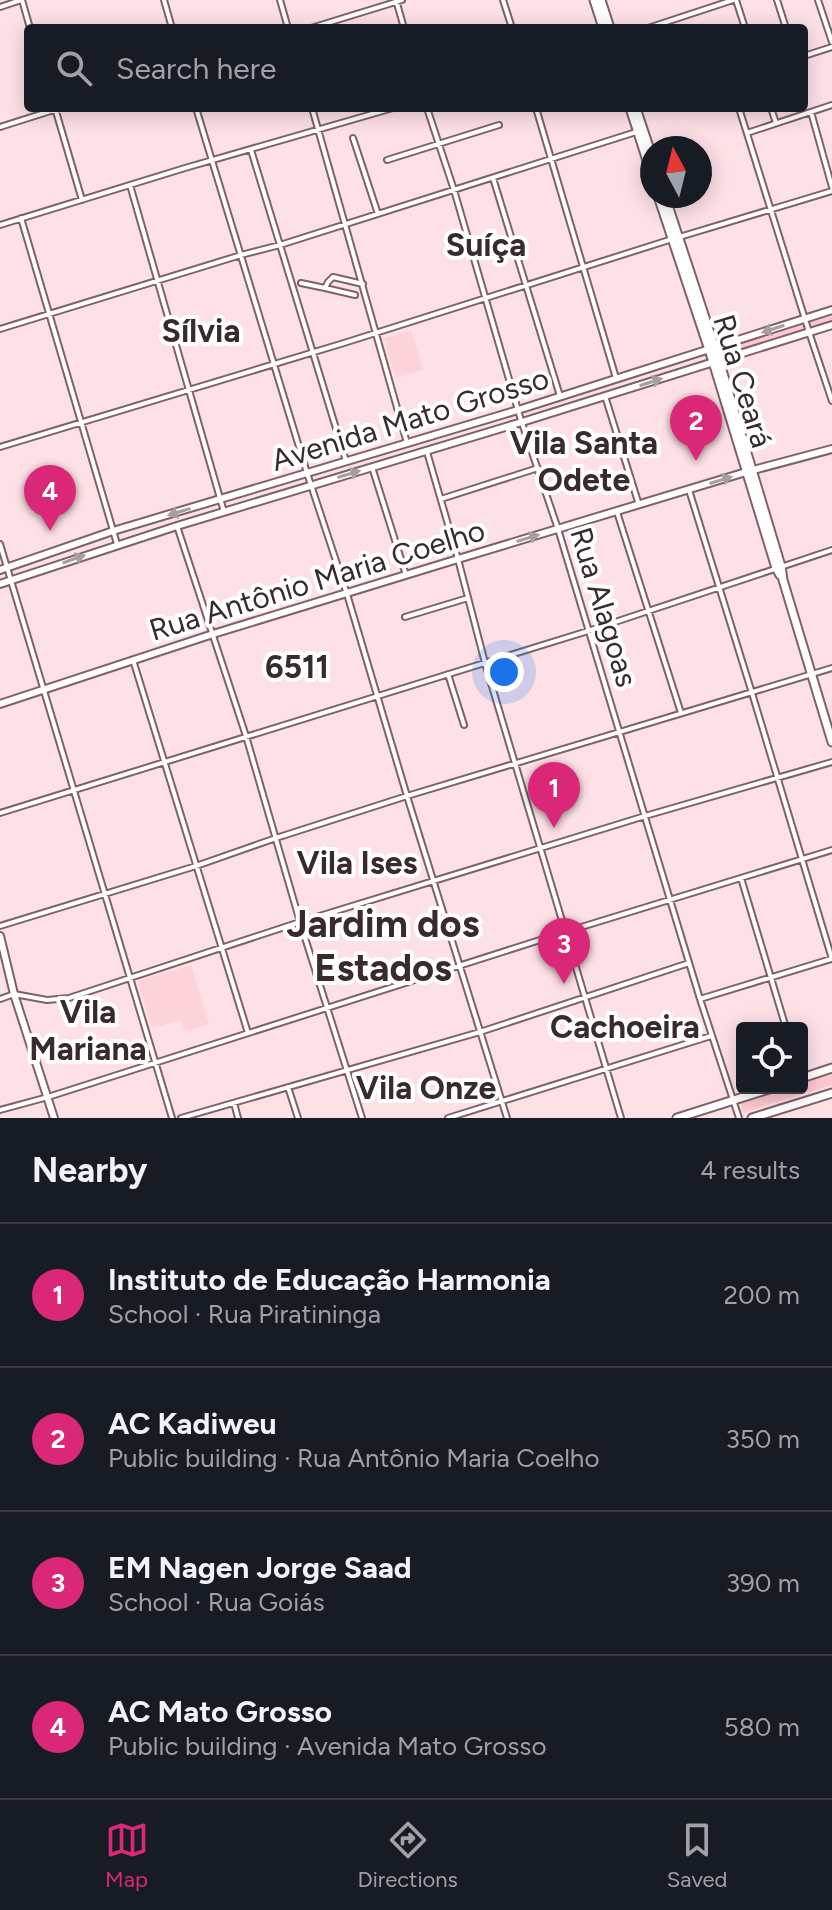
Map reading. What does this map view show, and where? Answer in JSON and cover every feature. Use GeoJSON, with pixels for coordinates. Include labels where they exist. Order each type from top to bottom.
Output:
{"type":"FeatureCollection","features":[{"type":"Feature","properties":{"kind":"main road"},"geometry":{"type":"LineString","coordinates":[[594,0],[602,24]]}},
{"type":"Feature","properties":{"kind":"main road"},"geometry":{"type":"LineString","coordinates":[[601,0],[609,24]]}},
{"type":"Feature","properties":{"kind":"main road"},"geometry":{"type":"LineString","coordinates":[[635,112],[642,136]]}},
{"type":"Feature","properties":{"kind":"main road"},"geometry":{"type":"LineString","coordinates":[[640,130],[643,136]]}},
{"type":"Feature","properties":{"kind":"main road","name":"Rua Ceará"},"geometry":{"type":"LineString","coordinates":[[663,208],[676,238]]}},
{"type":"Feature","properties":{"kind":"main road","name":"Rua Ceará"},"geometry":{"type":"LineString","coordinates":[[668,208],[832,742]]}},
{"type":"Feature","properties":{"kind":"main road","name":"Avenida Mato Grosso"},"geometry":{"type":"LineString","coordinates":[[4,569],[113,531],[518,410],[832,310]]}},
{"type":"Feature","properties":{"kind":"main road","name":"Avenida Mato Grosso"},"geometry":{"type":"LineString","coordinates":[[0,584],[117,544],[832,325]]}},
{"type":"Feature","properties":{"kind":"main road"},"geometry":{"type":"LineString","coordinates":[[678,373],[685,366],[684,358]]}},
{"type":"Feature","properties":{"kind":"main road"},"geometry":{"type":"LineString","coordinates":[[560,396],[567,408]]}},
{"type":"Feature","properties":{"kind":"main road"},"geometry":{"type":"LineString","coordinates":[[410,442],[422,451],[429,436]]}},
{"type":"Feature","properties":{"kind":"main road","name":"Rua Antônio Maria Coelho"},"geometry":{"type":"LineString","coordinates":[[0,704],[213,634],[750,471],[832,449]]}},
{"type":"Feature","properties":{"kind":"main road"},"geometry":{"type":"LineString","coordinates":[[0,936],[14,994],[54,1118]]}},
{"type":"Feature","properties":{"kind":"main road"},"geometry":{"type":"LineString","coordinates":[[808,1076],[832,1068]]}},
{"type":"Feature","properties":{"kind":"main road"},"geometry":{"type":"LineString","coordinates":[[757,1117],[832,1093]]}},
{"type":"Feature","properties":{"kind":"main road"},"geometry":{"type":"LineString","coordinates":[[677,1118],[753,1094]]}},
{"type":"Feature","properties":{"kind":"street"},"geometry":{"type":"LineString","coordinates":[[0,7],[22,0],[29,24]]}},
{"type":"Feature","properties":{"kind":"street"},"geometry":{"type":"LineString","coordinates":[[164,0],[171,24]]}},
{"type":"Feature","properties":{"kind":"street"},"geometry":{"type":"LineString","coordinates":[[280,0],[287,24]]}},
{"type":"Feature","properties":{"kind":"street"},"geometry":{"type":"LineString","coordinates":[[503,0],[511,24]]}},
{"type":"Feature","properties":{"kind":"street"},"geometry":{"type":"LineString","coordinates":[[660,24],[735,0],[744,24]]}},
{"type":"Feature","properties":{"kind":"street"},"geometry":{"type":"LineString","coordinates":[[777,0],[785,24]]}},
{"type":"Feature","properties":{"kind":"street"},"geometry":{"type":"LineString","coordinates":[[808,54],[832,45],[818,0]]}},
{"type":"Feature","properties":{"kind":"street"},"geometry":{"type":"LineString","coordinates":[[324,24],[398,1],[403,24]]}},
{"type":"Feature","properties":{"kind":"street"},"geometry":{"type":"LineString","coordinates":[[747,133],[832,105]]}},
{"type":"Feature","properties":{"kind":"street"},"geometry":{"type":"LineString","coordinates":[[0,447],[832,189],[811,111]]}},
{"type":"Feature","properties":{"kind":"street"},"geometry":{"type":"LineString","coordinates":[[0,127],[48,112]]}},
{"type":"Feature","properties":{"kind":"street"},"geometry":{"type":"LineString","coordinates":[[58,112],[82,200]]}},
{"type":"Feature","properties":{"kind":"street"},"geometry":{"type":"LineString","coordinates":[[197,112],[507,1118]]}},
{"type":"Feature","properties":{"kind":"street"},"geometry":{"type":"LineString","coordinates":[[313,112],[410,442]]}},
{"type":"Feature","properties":{"kind":"street"},"geometry":{"type":"LineString","coordinates":[[0,225],[380,112]]}},
{"type":"Feature","properties":{"kind":"street","name":"Rua Alagoas"},"geometry":{"type":"LineString","coordinates":[[428,112],[711,1036],[739,1118]]}},
{"type":"Feature","properties":{"kind":"street"},"geometry":{"type":"LineString","coordinates":[[537,112],[616,379]]}},
{"type":"Feature","properties":{"kind":"street"},"geometry":{"type":"LineString","coordinates":[[740,112],[832,401]]}},
{"type":"Feature","properties":{"kind":"street"},"geometry":{"type":"LineString","coordinates":[[772,112],[776,123]]}},
{"type":"Feature","properties":{"kind":"street"},"geometry":{"type":"LineString","coordinates":[[387,160],[499,125]]}},
{"type":"Feature","properties":{"kind":"street"},"geometry":{"type":"LineString","coordinates":[[0,329],[280,245],[640,130]]}},
{"type":"Feature","properties":{"kind":"street"},"geometry":{"type":"LineString","coordinates":[[353,138],[378,214]]}},
{"type":"Feature","properties":{"kind":"street"},"geometry":{"type":"LineString","coordinates":[[251,150],[346,461]]}},
{"type":"Feature","properties":{"kind":"street"},"geometry":{"type":"LineString","coordinates":[[493,178],[560,396]]}},
{"type":"Feature","properties":{"kind":"street"},"geometry":{"type":"LineString","coordinates":[[130,185],[224,512]]}},
{"type":"Feature","properties":{"kind":"street"},"geometry":{"type":"LineString","coordinates":[[21,218],[117,544]]}},
{"type":"Feature","properties":{"kind":"street"},"geometry":{"type":"LineString","coordinates":[[325,288],[333,277],[363,284]]}},
{"type":"Feature","properties":{"kind":"street"},"geometry":{"type":"LineString","coordinates":[[301,283],[355,295]]}},
{"type":"Feature","properties":{"kind":"street"},"geometry":{"type":"LineString","coordinates":[[605,396],[639,505]]}},
{"type":"Feature","properties":{"kind":"street"},"geometry":{"type":"LineString","coordinates":[[422,451],[441,499],[485,663],[621,1118]]}},
{"type":"Feature","properties":{"kind":"street"},"geometry":{"type":"LineString","coordinates":[[372,467],[406,576]]}},
{"type":"Feature","properties":{"kind":"street"},"geometry":{"type":"LineString","coordinates":[[441,499],[538,468]]}},
{"type":"Feature","properties":{"kind":"street"},"geometry":{"type":"LineString","coordinates":[[689,490],[832,959],[700,999]]}},
{"type":"Feature","properties":{"kind":"street"},"geometry":{"type":"LineString","coordinates":[[617,512],[681,713]]}},
{"type":"Feature","properties":{"kind":"street"},"geometry":{"type":"LineString","coordinates":[[177,526],[246,736],[326,1009],[362,1118]]}},
{"type":"Feature","properties":{"kind":"street"},"geometry":{"type":"LineString","coordinates":[[0,544],[4,569],[11,580],[45,690],[172,1118]]}},
{"type":"Feature","properties":{"kind":"street"},"geometry":{"type":"LineString","coordinates":[[0,813],[588,631],[832,550]]}},
{"type":"Feature","properties":{"kind":"street"},"geometry":{"type":"LineString","coordinates":[[405,617],[469,598]]}},
{"type":"Feature","properties":{"kind":"street"},"geometry":{"type":"LineString","coordinates":[[133,660],[248,1033]]}},
{"type":"Feature","properties":{"kind":"street"},"geometry":{"type":"LineString","coordinates":[[0,926],[196,866],[407,796],[832,668]]}},
{"type":"Feature","properties":{"kind":"street"},"geometry":{"type":"LineString","coordinates":[[448,674],[464,725]]}},
{"type":"Feature","properties":{"kind":"street"},"geometry":{"type":"LineString","coordinates":[[0,999],[14,994],[57,1000],[645,816],[832,762]]}},
{"type":"Feature","properties":{"kind":"street"},"geometry":{"type":"LineString","coordinates":[[0,1110],[832,850]]}},
{"type":"Feature","properties":{"kind":"street"},"geometry":{"type":"LineString","coordinates":[[741,878],[784,1022]]}},
{"type":"Feature","properties":{"kind":"street"},"geometry":{"type":"LineString","coordinates":[[181,1118],[480,1032],[689,963]]}},
{"type":"Feature","properties":{"kind":"street"},"geometry":{"type":"LineString","coordinates":[[448,1118],[711,1036]]}},
{"type":"Feature","properties":{"kind":"street"},"geometry":{"type":"LineString","coordinates":[[288,1087],[298,1118]]}},
{"type":"Feature","properties":{"kind":"street"},"geometry":{"type":"LineString","coordinates":[[234,1103],[238,1118]]}},
{"type":"Feature","properties":{"kind":"shaded area"},"geometry":{"type":"Polygon","coordinates":[[[832,314],[832,321],[719,357],[717,351],[832,314]]]}},
{"type":"Feature","properties":{"kind":"shaded area"},"geometry":{"type":"Polygon","coordinates":[[[411,330],[423,370],[396,378],[384,338],[411,330]]]}},
{"type":"Feature","properties":{"kind":"shaded area"},"geometry":{"type":"Polygon","coordinates":[[[191,965],[209,1024],[185,1031],[181,1020],[152,1028],[138,981],[191,965]]]}},
{"type":"Feature","properties":{"kind":"shaded area"},"geometry":{"type":"Polygon","coordinates":[[[832,1071],[832,1085],[808,1092],[808,1080],[832,1071]]]}},
{"type":"Feature","properties":{"kind":"shaded area"},"geometry":{"type":"Polygon","coordinates":[[[765,1094],[803,1094],[743,1112],[741,1102],[765,1094]]]}},
{"type":"Feature","properties":{"kind":"place","name":"AC Kadiweu"},"geometry":{"type":"Point","coordinates":[696,461]}},
{"type":"Feature","properties":{"kind":"place","name":"AC Mato Grosso"},"geometry":{"type":"Point","coordinates":[50,531]}},
{"type":"Feature","properties":{"kind":"place","name":"Instituto de Educação Harmonia"},"geometry":{"type":"Point","coordinates":[554,828]}},
{"type":"Feature","properties":{"kind":"place","name":"EM Nagen Jorge Saad"},"geometry":{"type":"Point","coordinates":[564,984]}},
{"type":"Feature","properties":{"kind":"district","name":"Suíça"},"geometry":{"type":"Point","coordinates":[486,245]}},
{"type":"Feature","properties":{"kind":"district","name":"Sílvia"},"geometry":{"type":"Point","coordinates":[201,331]}},
{"type":"Feature","properties":{"kind":"district","name":"Vila Santa Odete"},"geometry":{"type":"Point","coordinates":[584,462]}},
{"type":"Feature","properties":{"kind":"district","name":"6511"},"geometry":{"type":"Point","coordinates":[297,667]}},
{"type":"Feature","properties":{"kind":"district","name":"Vila Ises"},"geometry":{"type":"Point","coordinates":[357,863]}},
{"type":"Feature","properties":{"kind":"district","name":"Jardim dos Estados"},"geometry":{"type":"Point","coordinates":[383,946]}},
{"type":"Feature","properties":{"kind":"district","name":"Cachoeira"},"geometry":{"type":"Point","coordinates":[625,1027]}},
{"type":"Feature","properties":{"kind":"district","name":"Vila Mariana"},"geometry":{"type":"Point","coordinates":[88,1030]}},
{"type":"Feature","properties":{"kind":"district","name":"Vila Onze"},"geometry":{"type":"Point","coordinates":[426,1088]}}]}
